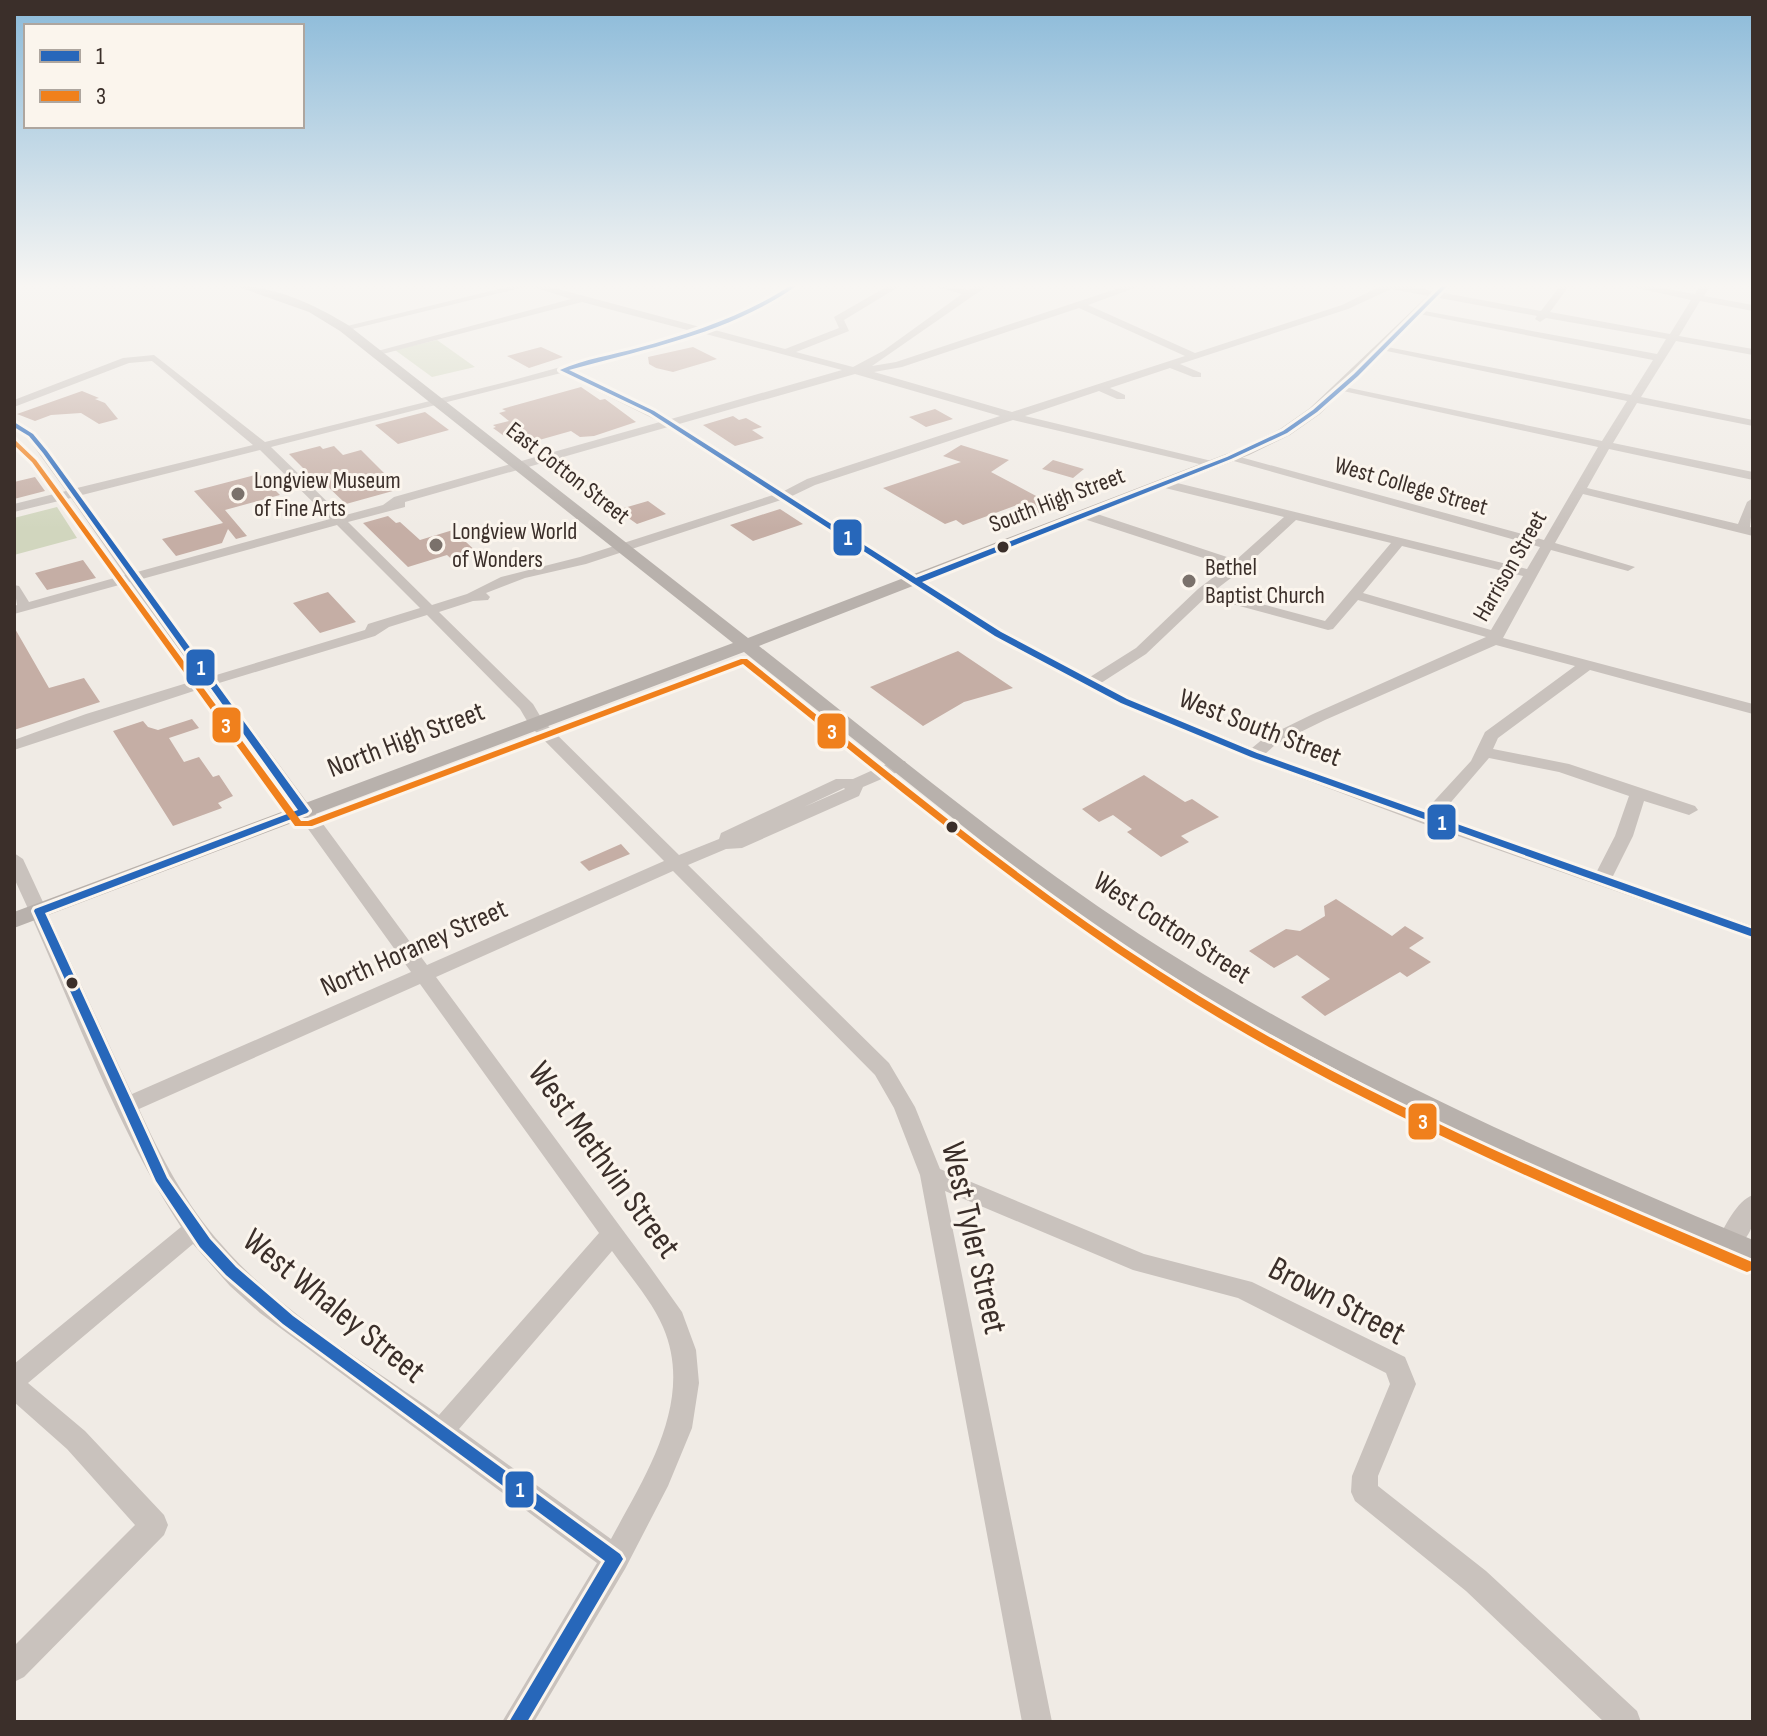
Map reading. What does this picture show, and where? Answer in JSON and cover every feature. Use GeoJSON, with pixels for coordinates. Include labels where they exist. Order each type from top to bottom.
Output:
{"type":"FeatureCollection","features":[{"type":"Feature","properties":{"kind":"main road","name":"East Cotton Street"},"geometry":{"type":"LineString","coordinates":[[393,367],[625,547]]}},
{"type":"Feature","properties":{"kind":"main road","name":"South High Street"},"geometry":{"type":"LineString","coordinates":[[641,684],[916,581],[1229,458],[1292,427],[1363,367]]}},
{"type":"Feature","properties":{"kind":"main road","name":"West Cotton Street"},"geometry":{"type":"LineString","coordinates":[[625,547],[899,765],[1102,920],[1261,1021],[1462,1126],[1753,1253]]}},
{"type":"Feature","properties":{"kind":"main road","name":"North High Street"},"geometry":{"type":"LineString","coordinates":[[14,920],[641,684]]}},
{"type":"Feature","properties":{"kind":"street","name":"West Tyler Street"},"geometry":{"type":"LineString","coordinates":[[14,404],[116,367]]}},
{"type":"Feature","properties":{"kind":"street","name":"West Tyler Street"},"geometry":{"type":"LineString","coordinates":[[168,367],[258,446],[261,456],[333,521],[424,612],[515,712],[536,723],[882,1069],[904,1107],[931,1175],[1037,1722]]}},
{"type":"Feature","properties":{"kind":"street"},"geometry":{"type":"LineString","coordinates":[[14,508],[574,367]]}},
{"type":"Feature","properties":{"kind":"street"},"geometry":{"type":"LineString","coordinates":[[837,367],[1012,416],[1212,465]]}},
{"type":"Feature","properties":{"kind":"street"},"geometry":{"type":"LineString","coordinates":[[14,589],[18,611],[862,367]]}},
{"type":"Feature","properties":{"kind":"street"},"geometry":{"type":"LineString","coordinates":[[852,371],[888,367]]}},
{"type":"Feature","properties":{"kind":"street"},"geometry":{"type":"LineString","coordinates":[[14,745],[27,744],[108,718],[156,699],[347,640],[424,612],[472,597],[486,597],[526,580],[579,566],[581,561],[785,495],[794,488],[1161,367]]}},
{"type":"Feature","properties":{"kind":"street"},"geometry":{"type":"LineString","coordinates":[[1177,367],[1197,375]]}},
{"type":"Feature","properties":{"kind":"street"},"geometry":{"type":"LineString","coordinates":[[1473,367],[1753,423]]}},
{"type":"Feature","properties":{"kind":"street","name":"Harrison Street"},"geometry":{"type":"LineString","coordinates":[[1254,755],[1270,741],[1311,721],[1495,638],[1606,444],[1655,367]]}},
{"type":"Feature","properties":{"kind":"street","name":"West South Street"},"geometry":{"type":"LineString","coordinates":[[563,370],[672,424],[998,634],[1089,684],[1158,717],[1427,819],[1753,933]]}},
{"type":"Feature","properties":{"kind":"street"},"geometry":{"type":"LineString","coordinates":[[1099,387],[1121,397]]}},
{"type":"Feature","properties":{"kind":"street"},"geometry":{"type":"LineString","coordinates":[[1340,389],[1753,476]]}},
{"type":"Feature","properties":{"kind":"street","name":"West Methvin Street"},"geometry":{"type":"LineString","coordinates":[[14,424],[35,440],[74,493],[673,1320],[684,1350],[686,1383],[672,1450],[615,1559],[517,1722]]}},
{"type":"Feature","properties":{"kind":"street","name":"West College Street"},"geometry":{"type":"LineString","coordinates":[[1229,458],[1628,567]]}},
{"type":"Feature","properties":{"kind":"street"},"geometry":{"type":"LineString","coordinates":[[1165,484],[1532,574]]}},
{"type":"Feature","properties":{"kind":"street"},"geometry":{"type":"LineString","coordinates":[[1580,490],[1748,531],[1753,502]]}},
{"type":"Feature","properties":{"kind":"street"},"geometry":{"type":"LineString","coordinates":[[1086,515],[1239,565]]}},
{"type":"Feature","properties":{"kind":"street"},"geometry":{"type":"LineString","coordinates":[[1089,684],[1141,651],[1203,592],[1239,565],[1292,517]]}},
{"type":"Feature","properties":{"kind":"street"},"geometry":{"type":"LineString","coordinates":[[1203,592],[1328,626],[1398,543]]}},
{"type":"Feature","properties":{"kind":"street"},"geometry":{"type":"LineString","coordinates":[[1356,595],[1587,665],[1753,709]]}},
{"type":"Feature","properties":{"kind":"street"},"geometry":{"type":"LineString","coordinates":[[1427,819],[1476,766],[1491,735],[1587,665]]}},
{"type":"Feature","properties":{"kind":"street"},"geometry":{"type":"LineString","coordinates":[[1484,752],[1553,765],[1689,810]]}},
{"type":"Feature","properties":{"kind":"street","name":"North Horaney Street"},"geometry":{"type":"LineString","coordinates":[[126,1106],[676,863],[724,843],[736,844],[792,813],[853,792],[855,784],[899,765]]}},
{"type":"Feature","properties":{"kind":"street"},"geometry":{"type":"LineString","coordinates":[[1601,881],[1624,836],[1638,793]]}},
{"type":"Feature","properties":{"kind":"street","name":"West Whaley Street"},"geometry":{"type":"LineString","coordinates":[[14,859],[126,1106],[168,1192],[194,1230],[258,1297],[615,1559]]}},
{"type":"Feature","properties":{"kind":"street","name":"Brown Street"},"geometry":{"type":"LineString","coordinates":[[931,1175],[1141,1263],[1243,1289],[1396,1365],[1403,1384],[1365,1476],[1365,1492],[1476,1581],[1626,1722]]}},
{"type":"Feature","properties":{"kind":"street"},"geometry":{"type":"LineString","coordinates":[[1728,1243],[1753,1204]]}},
{"type":"Feature","properties":{"kind":"street"},"geometry":{"type":"LineString","coordinates":[[14,1379],[194,1230]]}},
{"type":"Feature","properties":{"kind":"street"},"geometry":{"type":"LineString","coordinates":[[440,1432],[613,1234]]}},
{"type":"Feature","properties":{"kind":"street"},"geometry":{"type":"LineString","coordinates":[[14,1386],[76,1440],[154,1525],[14,1667]]}},
{"type":"Feature","properties":{"kind":"green space"},"geometry":{"type":"Polygon","coordinates":[[[418,367],[475,367],[432,377],[418,367]]]}},
{"type":"Feature","properties":{"kind":"green space"},"geometry":{"type":"Polygon","coordinates":[[[57,507],[77,538],[14,555],[14,518],[57,507]]]}},
{"type":"Feature","properties":{"kind":"building"},"geometry":{"type":"Polygon","coordinates":[[[654,367],[690,367],[673,372],[654,367]]]}},
{"type":"Feature","properties":{"kind":"building"},"geometry":{"type":"Polygon","coordinates":[[[581,387],[600,400],[605,399],[636,422],[594,436],[580,437],[571,431],[518,446],[493,428],[496,427],[493,425],[509,421],[499,413],[506,411],[502,409],[581,387]]]}},
{"type":"Feature","properties":{"kind":"building"},"geometry":{"type":"Polygon","coordinates":[[[82,391],[99,398],[95,399],[105,403],[118,419],[99,424],[81,413],[51,415],[35,421],[17,414],[82,391]]]}},
{"type":"Feature","properties":{"kind":"building"},"geometry":{"type":"Polygon","coordinates":[[[935,409],[953,419],[926,427],[909,417],[935,409]]]}},
{"type":"Feature","properties":{"kind":"building"},"geometry":{"type":"Polygon","coordinates":[[[425,412],[449,430],[398,444],[375,425],[425,412]]]}},
{"type":"Feature","properties":{"kind":"building"},"geometry":{"type":"Polygon","coordinates":[[[733,416],[739,420],[746,418],[762,427],[752,430],[764,438],[735,446],[703,425],[733,416]]]}},
{"type":"Feature","properties":{"kind":"building"},"geometry":{"type":"Polygon","coordinates":[[[961,445],[1009,460],[991,472],[1038,497],[1033,499],[1051,509],[1034,515],[1017,505],[963,525],[956,520],[945,524],[883,488],[961,462],[943,456],[961,445]]]}},
{"type":"Feature","properties":{"kind":"building"},"geometry":{"type":"Polygon","coordinates":[[[320,446],[323,449],[334,446],[343,455],[361,450],[400,489],[346,504],[324,483],[319,484],[289,454],[320,446]]]}},
{"type":"Feature","properties":{"kind":"building"},"geometry":{"type":"Polygon","coordinates":[[[1053,460],[1084,469],[1073,478],[1042,469],[1053,460]]]}},
{"type":"Feature","properties":{"kind":"building"},"geometry":{"type":"Polygon","coordinates":[[[259,474],[280,495],[225,510],[247,536],[236,539],[228,529],[222,543],[176,556],[162,539],[223,523],[194,491],[259,474]]]}},
{"type":"Feature","properties":{"kind":"building"},"geometry":{"type":"Polygon","coordinates":[[[35,477],[45,491],[14,499],[14,482],[35,477]]]}},
{"type":"Feature","properties":{"kind":"building"},"geometry":{"type":"Polygon","coordinates":[[[648,501],[666,514],[637,524],[617,510],[648,501]]]}},
{"type":"Feature","properties":{"kind":"building"},"geometry":{"type":"Polygon","coordinates":[[[780,509],[803,524],[753,541],[730,525],[780,509]]]}},
{"type":"Feature","properties":{"kind":"building","name":"Longview World of Wonders"},"geometry":{"type":"Polygon","coordinates":[[[388,516],[420,540],[453,530],[480,555],[456,563],[447,555],[408,567],[363,523],[388,516]]]}},
{"type":"Feature","properties":{"kind":"building"},"geometry":{"type":"Polygon","coordinates":[[[83,560],[96,578],[47,590],[35,573],[83,560]]]}},
{"type":"Feature","properties":{"kind":"building"},"geometry":{"type":"Polygon","coordinates":[[[328,592],[356,622],[320,633],[293,603],[328,592]]]}},
{"type":"Feature","properties":{"kind":"building"},"geometry":{"type":"Polygon","coordinates":[[[14,627],[49,688],[84,678],[100,702],[14,730],[14,627]]]}},
{"type":"Feature","properties":{"kind":"building"},"geometry":{"type":"Polygon","coordinates":[[[958,651],[1013,688],[964,702],[923,726],[870,687],[958,651]]]}},
{"type":"Feature","properties":{"kind":"building"},"geometry":{"type":"Polygon","coordinates":[[[192,719],[199,728],[169,738],[184,762],[199,757],[213,777],[219,775],[233,796],[218,803],[222,808],[173,826],[113,731],[143,721],[148,727],[158,730],[192,719]]]}},
{"type":"Feature","properties":{"kind":"building"},"geometry":{"type":"Polygon","coordinates":[[[1144,775],[1185,802],[1192,799],[1219,817],[1181,836],[1189,842],[1161,857],[1127,832],[1132,829],[1113,815],[1099,822],[1082,809],[1144,775]]]}},
{"type":"Feature","properties":{"kind":"building"},"geometry":{"type":"Polygon","coordinates":[[[621,844],[630,854],[589,871],[580,862],[621,844]]]}},
{"type":"Feature","properties":{"kind":"building"},"geometry":{"type":"Polygon","coordinates":[[[1336,899],[1392,936],[1405,926],[1424,938],[1409,948],[1431,962],[1407,977],[1400,972],[1325,1016],[1301,997],[1330,979],[1297,955],[1274,968],[1249,951],[1286,929],[1300,931],[1325,916],[1324,906],[1336,899]]]}},
{"type":"Feature","properties":{"kind":"transit line","name":"1"},"geometry":{"type":"LineString","coordinates":[[563,370],[574,367]]}},
{"type":"Feature","properties":{"kind":"transit line","name":"1"},"geometry":{"type":"LineString","coordinates":[[916,581],[1229,458],[1285,432],[1315,411],[1364,367]]}},
{"type":"Feature","properties":{"kind":"transit line","name":"1"},"geometry":{"type":"LineString","coordinates":[[563,370],[652,412],[998,634],[1124,701],[1254,755],[1753,933]]}},
{"type":"Feature","properties":{"kind":"transit line","name":"1"},"geometry":{"type":"LineString","coordinates":[[14,424],[31,435],[45,452],[304,811],[39,911],[162,1181],[205,1243],[231,1271],[288,1320],[615,1559],[517,1722]]}},
{"type":"Feature","properties":{"kind":"transit line","name":"3"},"geometry":{"type":"LineString","coordinates":[[14,441],[34,461],[298,824],[309,824],[744,661],[1051,901],[1158,975],[1228,1018],[1299,1059],[1446,1133],[1747,1266]]}},
{"type":"Feature","properties":{"kind":"place","name":"Longview Museum of Fine Arts"},"geometry":{"type":"Point","coordinates":[238,494]}},
{"type":"Feature","properties":{"kind":"place","name":"Longview World of Wonders"},"geometry":{"type":"Point","coordinates":[436,545]}},
{"type":"Feature","properties":{"kind":"place","name":"Bethel Baptist Church"},"geometry":{"type":"Point","coordinates":[1189,581]}}]}
